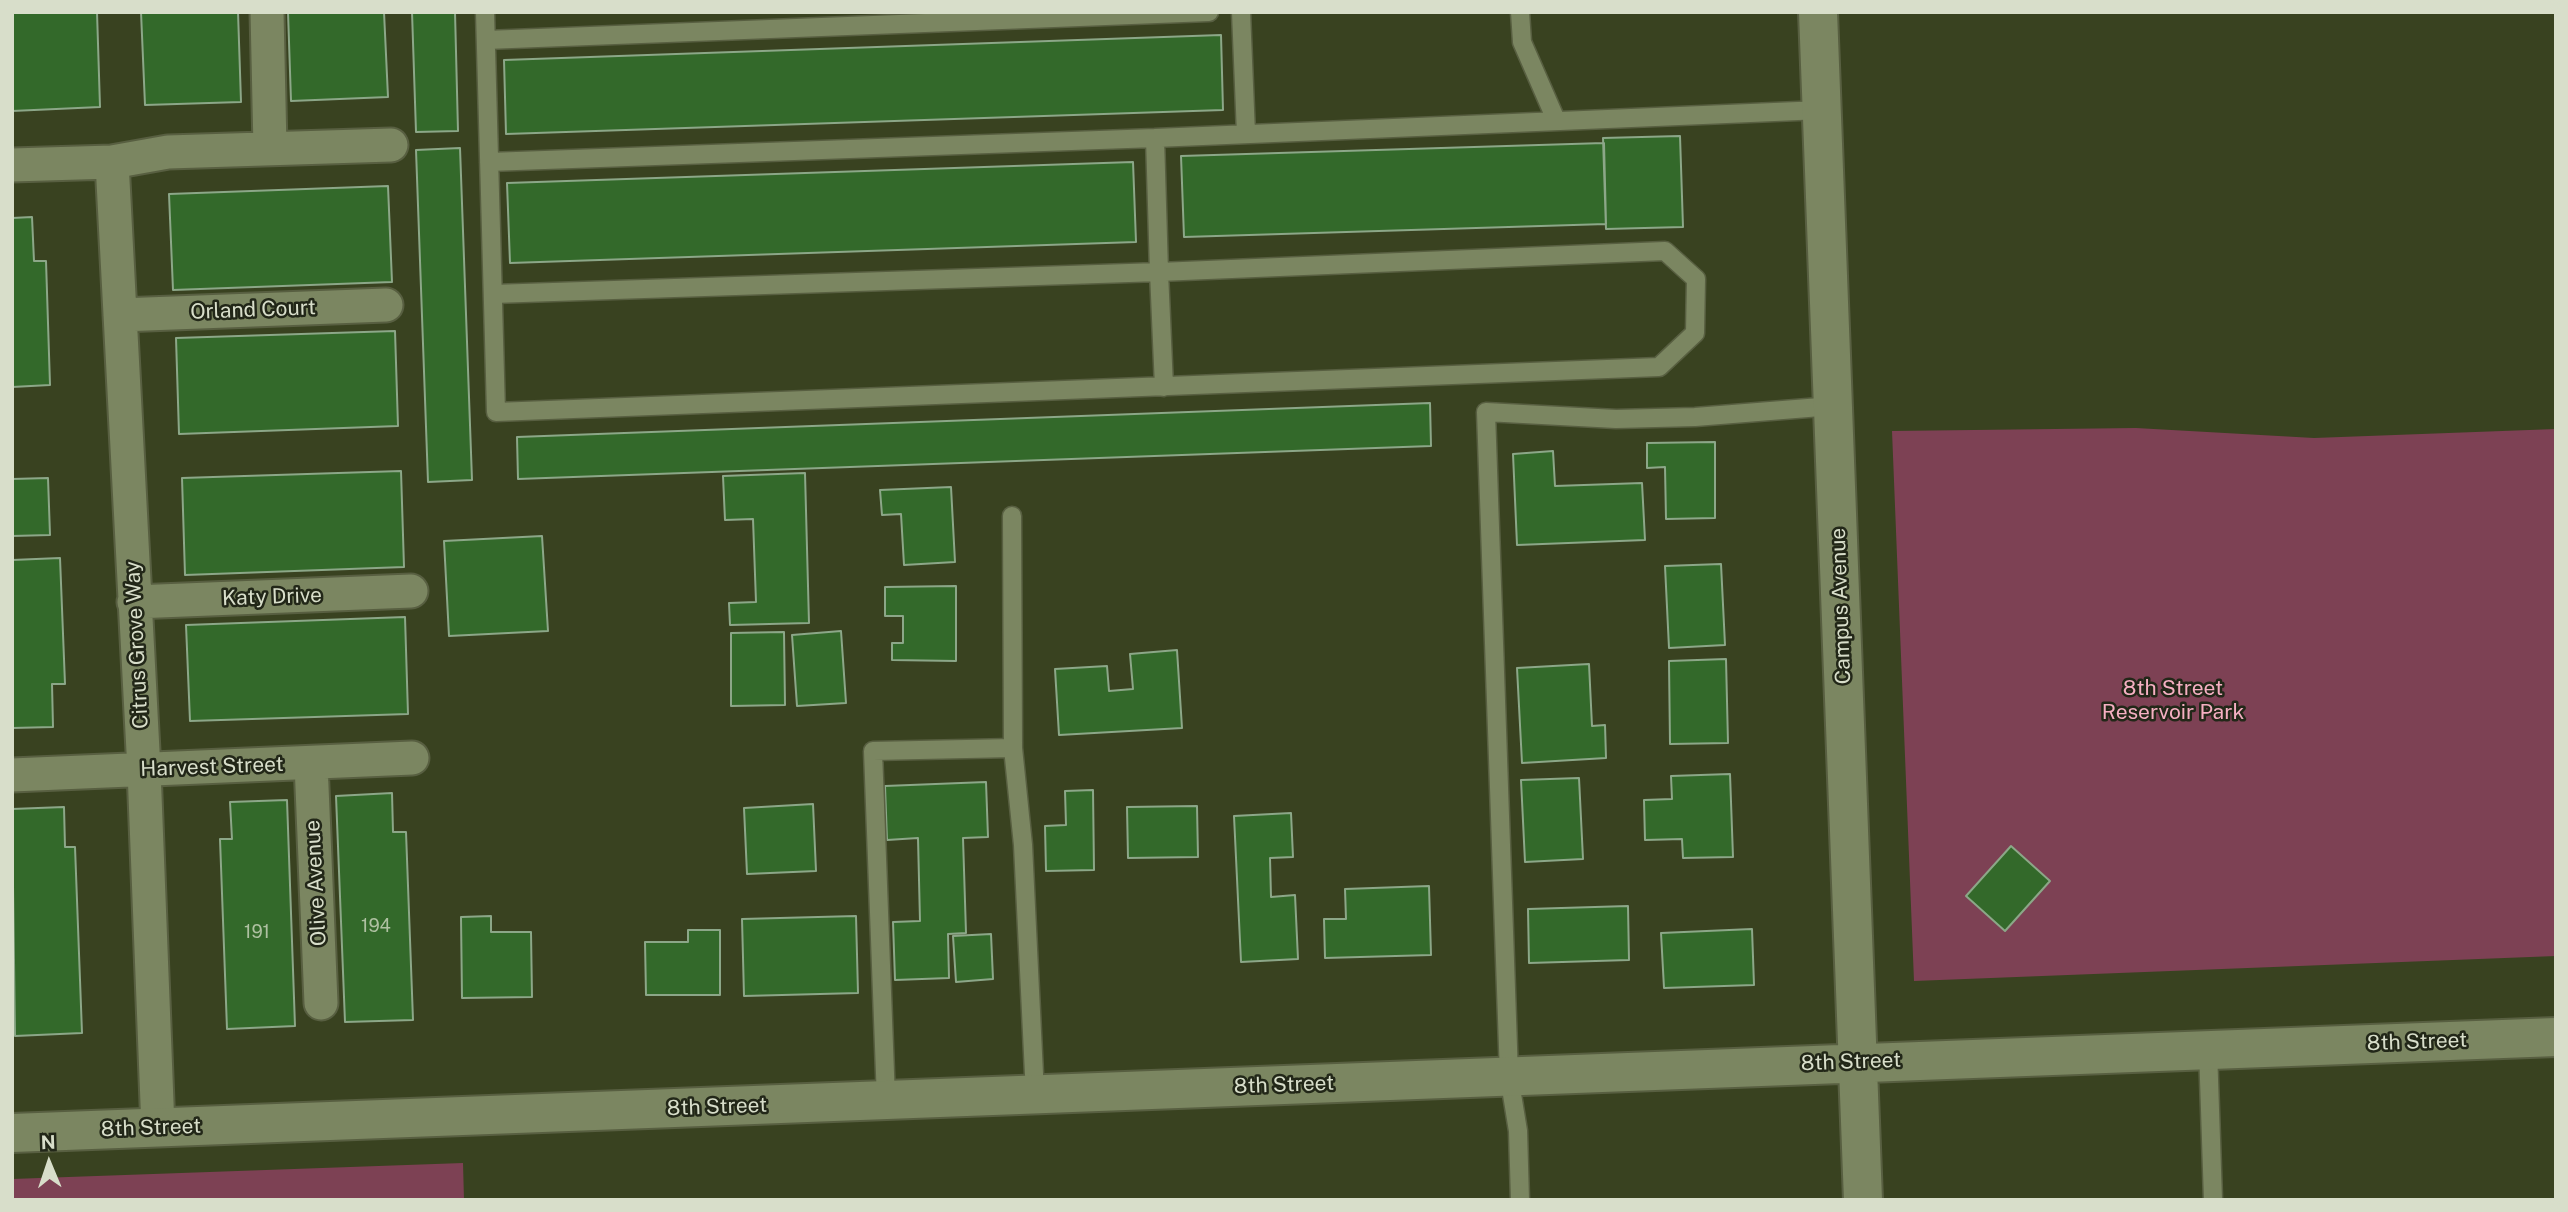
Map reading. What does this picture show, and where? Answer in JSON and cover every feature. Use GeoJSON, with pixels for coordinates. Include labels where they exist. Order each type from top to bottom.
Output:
{"type":"FeatureCollection","features":[{"type":"Feature","properties":{"kind":"street"},"geometry":{"type":"LineString","coordinates":[[267,12],[270,148]]}},
{"type":"Feature","properties":{"kind":"street","name":"Campus Avenue"},"geometry":{"type":"LineString","coordinates":[[1818,12],[1863,1200]]}},
{"type":"Feature","properties":{"kind":"street"},"geometry":{"type":"LineString","coordinates":[[12,164],[112,162],[168,152],[391,145]]}},
{"type":"Feature","properties":{"kind":"street","name":"Citrus Grove Way"},"geometry":{"type":"LineString","coordinates":[[112,162],[144,770],[159,1128]]}},
{"type":"Feature","properties":{"kind":"street","name":"Orland Court"},"geometry":{"type":"LineString","coordinates":[[120,315],[386,305]]}},
{"type":"Feature","properties":{"kind":"street","name":"Katy Drive"},"geometry":{"type":"LineString","coordinates":[[134,602],[411,591]]}},
{"type":"Feature","properties":{"kind":"street","name":"Harvest Street"},"geometry":{"type":"LineString","coordinates":[[12,775],[412,758]]}},
{"type":"Feature","properties":{"kind":"street","name":"Olive Avenue"},"geometry":{"type":"LineString","coordinates":[[311,762],[321,1003]]}},
{"type":"Feature","properties":{"kind":"street","name":"8th Street"},"geometry":{"type":"LineString","coordinates":[[12,1133],[2556,1037]]}},
{"type":"Feature","properties":{"kind":"lane"},"geometry":{"type":"LineString","coordinates":[[485,12],[496,412],[1659,367],[1695,333],[1696,279],[1665,251],[1159,272],[493,294]]}},
{"type":"Feature","properties":{"kind":"lane"},"geometry":{"type":"LineString","coordinates":[[486,40],[1209,12]]}},
{"type":"Feature","properties":{"kind":"lane"},"geometry":{"type":"LineString","coordinates":[[1241,12],[1246,134]]}},
{"type":"Feature","properties":{"kind":"lane"},"geometry":{"type":"LineString","coordinates":[[1520,12],[1522,42],[1556,120]]}},
{"type":"Feature","properties":{"kind":"lane"},"geometry":{"type":"LineString","coordinates":[[489,162],[1822,110]]}},
{"type":"Feature","properties":{"kind":"lane"},"geometry":{"type":"LineString","coordinates":[[1155,138],[1164,387]]}},
{"type":"Feature","properties":{"kind":"lane"},"geometry":{"type":"LineString","coordinates":[[1520,1200],[1518,1130],[1509,1076],[1486,412],[1616,419],[1833,406]]}},
{"type":"Feature","properties":{"kind":"lane"},"geometry":{"type":"LineString","coordinates":[[1012,516],[1013,748],[1023,845],[1035,1095]]}},
{"type":"Feature","properties":{"kind":"lane"},"geometry":{"type":"LineString","coordinates":[[887,1100],[873,751],[1013,748]]}},
{"type":"Feature","properties":{"kind":"lane"},"geometry":{"type":"LineString","coordinates":[[2208,1049],[2213,1200]]}},
{"type":"Feature","properties":{"kind":"green space","name":"8th Street Reservoir Park"},"geometry":{"type":"Polygon","coordinates":[[[2136,428],[2314,438],[2556,429],[2556,956],[1914,981],[1892,431],[2136,428]]]}},
{"type":"Feature","properties":{"kind":"green space"},"geometry":{"type":"Polygon","coordinates":[[[463,1163],[464,1200],[12,1200],[12,1179],[463,1163]]]}},
{"type":"Feature","properties":{"kind":"building"},"geometry":{"type":"Polygon","coordinates":[[[12,12],[97,12],[100,107],[12,111],[12,12]]]}},
{"type":"Feature","properties":{"kind":"building"},"geometry":{"type":"Polygon","coordinates":[[[141,12],[238,12],[241,102],[145,105],[141,12]]]}},
{"type":"Feature","properties":{"kind":"building"},"geometry":{"type":"Polygon","coordinates":[[[288,12],[384,12],[388,97],[291,101],[288,12]]]}},
{"type":"Feature","properties":{"kind":"building"},"geometry":{"type":"Polygon","coordinates":[[[412,12],[455,12],[458,131],[416,132],[412,12]]]}},
{"type":"Feature","properties":{"kind":"building"},"geometry":{"type":"Polygon","coordinates":[[[1221,35],[1223,110],[506,134],[504,60],[1221,35]]]}},
{"type":"Feature","properties":{"kind":"building"},"geometry":{"type":"Polygon","coordinates":[[[1680,136],[1683,227],[1606,229],[1603,138],[1680,136]]]}},
{"type":"Feature","properties":{"kind":"building"},"geometry":{"type":"Polygon","coordinates":[[[1604,143],[1606,224],[1184,237],[1181,156],[1604,143]]]}},
{"type":"Feature","properties":{"kind":"building"},"geometry":{"type":"Polygon","coordinates":[[[460,148],[472,480],[428,482],[416,150],[460,148]]]}},
{"type":"Feature","properties":{"kind":"building"},"geometry":{"type":"Polygon","coordinates":[[[1133,162],[1136,242],[510,263],[507,183],[1133,162]]]}},
{"type":"Feature","properties":{"kind":"building"},"geometry":{"type":"Polygon","coordinates":[[[388,186],[392,282],[173,290],[169,194],[388,186]]]}},
{"type":"Feature","properties":{"kind":"building"},"geometry":{"type":"Polygon","coordinates":[[[32,217],[34,261],[46,261],[50,385],[12,387],[12,218],[32,217]]]}},
{"type":"Feature","properties":{"kind":"building"},"geometry":{"type":"Polygon","coordinates":[[[395,331],[398,426],[179,434],[176,338],[395,331]]]}},
{"type":"Feature","properties":{"kind":"building"},"geometry":{"type":"Polygon","coordinates":[[[1430,403],[1431,446],[518,479],[517,437],[1430,403]]]}},
{"type":"Feature","properties":{"kind":"building"},"geometry":{"type":"Polygon","coordinates":[[[1715,442],[1715,518],[1666,519],[1665,467],[1647,468],[1647,443],[1715,442]]]}},
{"type":"Feature","properties":{"kind":"building"},"geometry":{"type":"Polygon","coordinates":[[[1553,451],[1555,486],[1642,483],[1645,540],[1517,545],[1513,454],[1553,451]]]}},
{"type":"Feature","properties":{"kind":"building"},"geometry":{"type":"Polygon","coordinates":[[[401,471],[404,567],[185,575],[182,478],[401,471]]]}},
{"type":"Feature","properties":{"kind":"building"},"geometry":{"type":"Polygon","coordinates":[[[805,473],[809,623],[730,625],[729,603],[756,602],[753,519],[725,520],[723,476],[805,473]]]}},
{"type":"Feature","properties":{"kind":"building"},"geometry":{"type":"Polygon","coordinates":[[[48,478],[50,535],[12,536],[12,479],[48,478]]]}},
{"type":"Feature","properties":{"kind":"building"},"geometry":{"type":"Polygon","coordinates":[[[951,487],[955,562],[904,565],[901,514],[882,515],[880,490],[951,487]]]}},
{"type":"Feature","properties":{"kind":"building"},"geometry":{"type":"Polygon","coordinates":[[[542,536],[548,631],[449,636],[444,541],[542,536]]]}},
{"type":"Feature","properties":{"kind":"building"},"geometry":{"type":"Polygon","coordinates":[[[60,558],[65,684],[52,684],[53,727],[12,728],[12,560],[60,558]]]}},
{"type":"Feature","properties":{"kind":"building"},"geometry":{"type":"Polygon","coordinates":[[[1721,564],[1725,645],[1669,648],[1665,566],[1721,564]]]}},
{"type":"Feature","properties":{"kind":"building"},"geometry":{"type":"Polygon","coordinates":[[[956,586],[956,661],[892,660],[892,643],[903,643],[903,616],[885,616],[885,587],[956,586]]]}},
{"type":"Feature","properties":{"kind":"building"},"geometry":{"type":"Polygon","coordinates":[[[405,617],[408,714],[190,721],[186,625],[405,617]]]}},
{"type":"Feature","properties":{"kind":"building"},"geometry":{"type":"Polygon","coordinates":[[[841,631],[846,703],[797,706],[792,635],[841,631]]]}},
{"type":"Feature","properties":{"kind":"building"},"geometry":{"type":"Polygon","coordinates":[[[784,632],[785,705],[731,706],[731,633],[784,632]]]}},
{"type":"Feature","properties":{"kind":"building"},"geometry":{"type":"Polygon","coordinates":[[[1177,650],[1182,728],[1059,735],[1055,669],[1107,666],[1109,691],[1133,689],[1130,654],[1177,650]]]}},
{"type":"Feature","properties":{"kind":"building"},"geometry":{"type":"Polygon","coordinates":[[[1726,659],[1728,743],[1670,744],[1669,661],[1726,659]]]}},
{"type":"Feature","properties":{"kind":"building"},"geometry":{"type":"Polygon","coordinates":[[[1589,664],[1592,726],[1605,725],[1606,758],[1522,763],[1517,668],[1589,664]]]}},
{"type":"Feature","properties":{"kind":"building"},"geometry":{"type":"Polygon","coordinates":[[[1730,774],[1733,857],[1683,858],[1682,839],[1645,840],[1644,800],[1672,799],[1671,776],[1730,774]]]}},
{"type":"Feature","properties":{"kind":"building"},"geometry":{"type":"Polygon","coordinates":[[[1579,778],[1583,859],[1525,862],[1521,780],[1579,778]]]}},
{"type":"Feature","properties":{"kind":"building"},"geometry":{"type":"Polygon","coordinates":[[[986,782],[988,837],[963,838],[966,933],[948,934],[949,978],[895,980],[893,922],[920,921],[918,838],[887,840],[885,786],[986,782]]]}},
{"type":"Feature","properties":{"kind":"building"},"geometry":{"type":"Polygon","coordinates":[[[1093,790],[1094,870],[1046,871],[1045,826],[1066,825],[1065,791],[1093,790]]]}},
{"type":"Feature","properties":{"kind":"building"},"geometry":{"type":"Polygon","coordinates":[[[392,793],[393,832],[406,832],[413,1020],[345,1022],[336,796],[392,793]]]}},
{"type":"Feature","properties":{"kind":"building"},"geometry":{"type":"Polygon","coordinates":[[[287,800],[295,1026],[227,1029],[220,839],[232,839],[230,802],[287,800]]]}},
{"type":"Feature","properties":{"kind":"building"},"geometry":{"type":"Polygon","coordinates":[[[813,804],[816,871],[747,874],[744,808],[813,804]]]}},
{"type":"Feature","properties":{"kind":"building"},"geometry":{"type":"Polygon","coordinates":[[[1197,806],[1198,857],[1128,858],[1127,807],[1197,806]]]}},
{"type":"Feature","properties":{"kind":"building"},"geometry":{"type":"Polygon","coordinates":[[[64,807],[65,847],[75,847],[82,1033],[15,1036],[12,809],[64,807]]]}},
{"type":"Feature","properties":{"kind":"building"},"geometry":{"type":"Polygon","coordinates":[[[1291,813],[1293,857],[1270,858],[1271,897],[1295,895],[1298,959],[1241,962],[1234,816],[1291,813]]]}},
{"type":"Feature","properties":{"kind":"building"},"geometry":{"type":"Polygon","coordinates":[[[2011,846],[2050,881],[2005,931],[1966,896],[2011,846]]]}},
{"type":"Feature","properties":{"kind":"building"},"geometry":{"type":"Polygon","coordinates":[[[1429,886],[1431,955],[1325,958],[1324,919],[1346,919],[1345,889],[1429,886]]]}},
{"type":"Feature","properties":{"kind":"building"},"geometry":{"type":"Polygon","coordinates":[[[1628,906],[1629,960],[1529,963],[1528,909],[1628,906]]]}},
{"type":"Feature","properties":{"kind":"building"},"geometry":{"type":"Polygon","coordinates":[[[491,916],[491,932],[531,932],[532,997],[462,998],[461,917],[491,916]]]}},
{"type":"Feature","properties":{"kind":"building"},"geometry":{"type":"Polygon","coordinates":[[[856,916],[858,993],[744,996],[742,919],[856,916]]]}},
{"type":"Feature","properties":{"kind":"building"},"geometry":{"type":"Polygon","coordinates":[[[1752,929],[1754,985],[1664,988],[1661,933],[1752,929]]]}},
{"type":"Feature","properties":{"kind":"building"},"geometry":{"type":"Polygon","coordinates":[[[688,930],[720,930],[720,995],[646,995],[645,942],[688,942],[688,930]]]}},
{"type":"Feature","properties":{"kind":"building"},"geometry":{"type":"Polygon","coordinates":[[[991,934],[993,979],[956,982],[953,936],[991,934]]]}}]}
